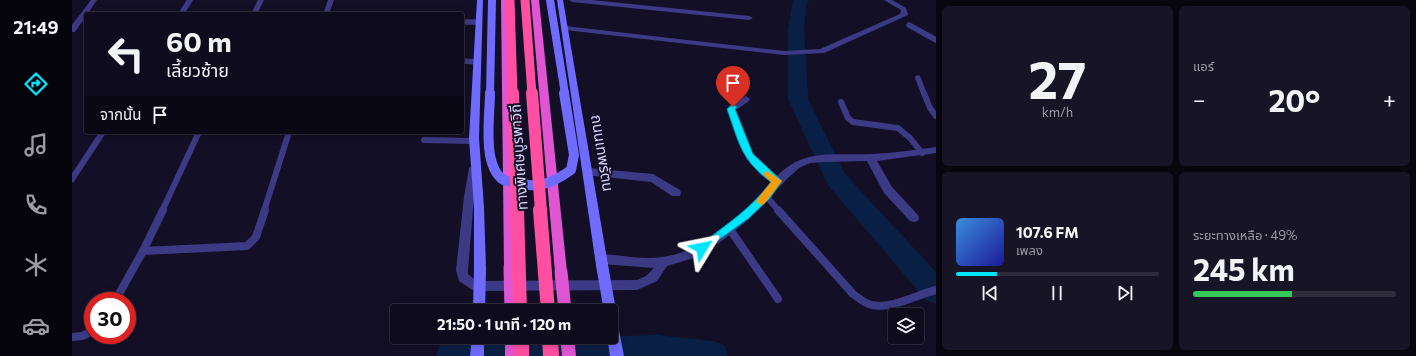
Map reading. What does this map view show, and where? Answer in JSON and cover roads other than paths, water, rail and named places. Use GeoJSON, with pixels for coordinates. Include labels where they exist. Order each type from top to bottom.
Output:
{"type":"FeatureCollection","features":[{"type":"Feature","properties":{"kind":"highway"},"geometry":{"type":"LineString","coordinates":[[505,0],[511,304]]}},
{"type":"Feature","properties":{"kind":"highway","name":"ทางพิเศษบูรพาวิถี"},"geometry":{"type":"LineString","coordinates":[[510,0],[520,304]]}},
{"type":"Feature","properties":{"kind":"highway","name":"ทางพิเศษบูรพาวิถี"},"geometry":{"type":"LineString","coordinates":[[525,0],[547,304]]}},
{"type":"Feature","properties":{"kind":"highway"},"geometry":{"type":"LineString","coordinates":[[535,0],[563,304]]}},
{"type":"Feature","properties":{"kind":"highway"},"geometry":{"type":"LineString","coordinates":[[512,344],[512,356]]}},
{"type":"Feature","properties":{"kind":"highway"},"geometry":{"type":"LineString","coordinates":[[521,344],[521,356]]}},
{"type":"Feature","properties":{"kind":"highway"},"geometry":{"type":"LineString","coordinates":[[551,344],[552,356]]}},
{"type":"Feature","properties":{"kind":"highway"},"geometry":{"type":"LineString","coordinates":[[568,344],[569,356]]}},
{"type":"Feature","properties":{"kind":"main road"},"geometry":{"type":"LineString","coordinates":[[479,304],[480,208],[474,141],[480,0]]}},
{"type":"Feature","properties":{"kind":"main road"},"geometry":{"type":"LineString","coordinates":[[492,0],[490,148],[493,169],[503,180],[531,186],[556,181],[571,170],[574,155],[550,0]]}},
{"type":"Feature","properties":{"kind":"main road","name":"ถนนเทพรัตน"},"geometry":{"type":"LineString","coordinates":[[560,0],[609,304]]}},
{"type":"Feature","properties":{"kind":"main road"},"geometry":{"type":"LineString","coordinates":[[477,356],[478,344]]}},
{"type":"Feature","properties":{"kind":"main road"},"geometry":{"type":"LineString","coordinates":[[615,344],[617,356]]}},
{"type":"Feature","properties":{"kind":"street"},"geometry":{"type":"LineString","coordinates":[[85,12],[94,0]]}},
{"type":"Feature","properties":{"kind":"street"},"geometry":{"type":"LineString","coordinates":[[572,0],[749,18]]}},
{"type":"Feature","properties":{"kind":"street"},"geometry":{"type":"LineString","coordinates":[[565,28],[784,53],[812,53],[832,47],[904,15],[904,9],[887,0]]}},
{"type":"Feature","properties":{"kind":"street"},"geometry":{"type":"LineString","coordinates":[[72,30],[84,14]]}},
{"type":"Feature","properties":{"kind":"street"},"geometry":{"type":"LineString","coordinates":[[746,99],[731,109],[749,156],[764,172],[777,181]]}},
{"type":"Feature","properties":{"kind":"street"},"geometry":{"type":"LineString","coordinates":[[602,262],[663,262],[694,253],[711,243],[729,228],[766,196],[777,181],[794,167],[809,160],[870,158],[922,153],[936,150]]}},
{"type":"Feature","properties":{"kind":"street"},"geometry":{"type":"LineString","coordinates":[[870,158],[888,190],[914,218]]}},
{"type":"Feature","properties":{"kind":"street"},"geometry":{"type":"LineString","coordinates":[[475,164],[469,197],[462,270],[463,277],[474,286],[637,285],[647,282],[657,275],[663,262]]}},
{"type":"Feature","properties":{"kind":"street"},"geometry":{"type":"LineString","coordinates":[[588,172],[653,178],[676,193]]}},
{"type":"Feature","properties":{"kind":"lane"},"geometry":{"type":"LineString","coordinates":[[182,12],[190,0]]}},
{"type":"Feature","properties":{"kind":"lane"},"geometry":{"type":"LineString","coordinates":[[255,12],[261,0]]}},
{"type":"Feature","properties":{"kind":"lane"},"geometry":{"type":"LineString","coordinates":[[327,12],[331,0]]}},
{"type":"Feature","properties":{"kind":"lane"},"geometry":{"type":"LineString","coordinates":[[464,22],[480,22]]}},
{"type":"Feature","properties":{"kind":"lane"},"geometry":{"type":"LineString","coordinates":[[909,25],[936,40]]}},
{"type":"Feature","properties":{"kind":"lane"},"geometry":{"type":"LineString","coordinates":[[464,61],[478,62]]}},
{"type":"Feature","properties":{"kind":"lane"},"geometry":{"type":"LineString","coordinates":[[918,78],[930,108],[936,116]]}},
{"type":"Feature","properties":{"kind":"lane"},"geometry":{"type":"LineString","coordinates":[[841,102],[848,118],[853,122],[898,128],[922,153]]}},
{"type":"Feature","properties":{"kind":"lane"},"geometry":{"type":"LineString","coordinates":[[72,179],[102,134]]}},
{"type":"Feature","properties":{"kind":"lane"},"geometry":{"type":"LineString","coordinates":[[120,292],[143,251],[198,134]]}},
{"type":"Feature","properties":{"kind":"lane"},"geometry":{"type":"LineString","coordinates":[[143,251],[247,246],[253,242],[256,237],[288,134]]}},
{"type":"Feature","properties":{"kind":"lane"},"geometry":{"type":"LineString","coordinates":[[424,140],[474,141]]}},
{"type":"Feature","properties":{"kind":"lane"},"geometry":{"type":"LineString","coordinates":[[766,196],[853,294],[864,302],[872,305],[892,303],[932,290]]}},
{"type":"Feature","properties":{"kind":"lane"},"geometry":{"type":"LineString","coordinates":[[729,228],[778,300]]}},
{"type":"Feature","properties":{"kind":"lane"},"geometry":{"type":"LineString","coordinates":[[72,336],[84,335]]}},
{"type":"Feature","properties":{"kind":"waterway"},"geometry":{"type":"LineString","coordinates":[[801,0],[799,2],[796,29],[798,99],[836,179],[936,291]]}},
{"type":"Feature","properties":{"kind":"waterway"},"geometry":{"type":"LineString","coordinates":[[451,356],[657,350],[713,356]]}}]}
